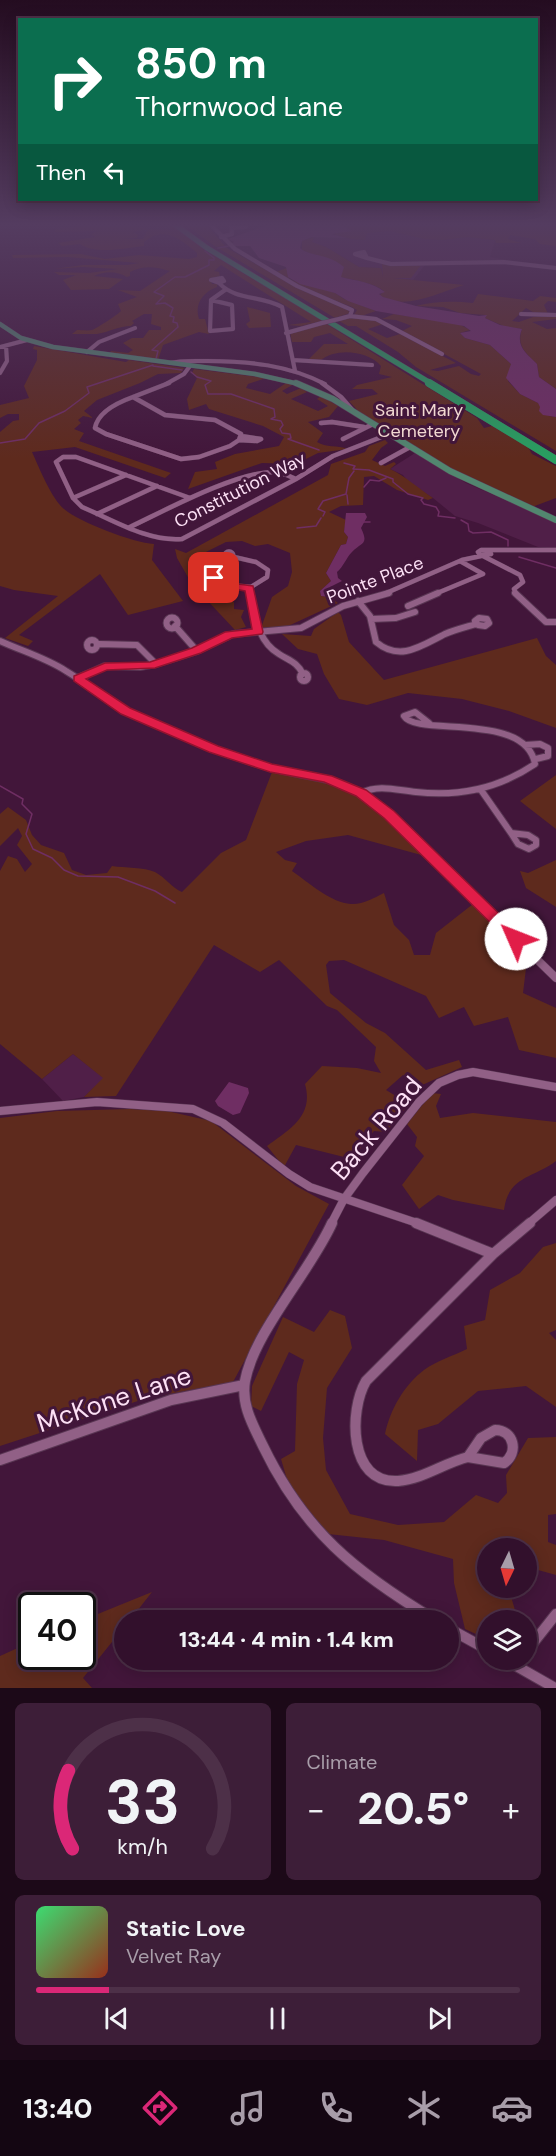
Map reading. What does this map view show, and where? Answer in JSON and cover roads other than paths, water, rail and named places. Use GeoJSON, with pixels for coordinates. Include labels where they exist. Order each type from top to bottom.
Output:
{"type":"FeatureCollection","features":[{"type":"Feature","properties":{"kind":"highway"},"geometry":{"type":"LineString","coordinates":[[296,302],[556,460]]}},
{"type":"Feature","properties":{"kind":"highway"},"geometry":{"type":"LineString","coordinates":[[303,302],[556,455]]}},
{"type":"Feature","properties":{"kind":"main road"},"geometry":{"type":"LineString","coordinates":[[0,324],[27,340],[53,347],[263,375],[290,381],[320,392],[459,476],[556,520]]}},
{"type":"Feature","properties":{"kind":"street"},"geometry":{"type":"LineString","coordinates":[[211,302],[210,331],[233,329],[232,306],[217,302]]}},
{"type":"Feature","properties":{"kind":"street"},"geometry":{"type":"LineString","coordinates":[[269,302],[281,305],[284,310],[284,327],[295,371]]}},
{"type":"Feature","properties":{"kind":"street"},"geometry":{"type":"LineString","coordinates":[[335,302],[350,308],[353,312],[350,316]]}},
{"type":"Feature","properties":{"kind":"street"},"geometry":{"type":"LineString","coordinates":[[521,314],[556,315]]}},
{"type":"Feature","properties":{"kind":"street"},"geometry":{"type":"LineString","coordinates":[[286,333],[350,316],[376,319],[442,354]]}},
{"type":"Feature","properties":{"kind":"street"},"geometry":{"type":"LineString","coordinates":[[284,327],[303,327]]}},
{"type":"Feature","properties":{"kind":"street"},"geometry":{"type":"LineString","coordinates":[[87,352],[99,342],[135,328]]}},
{"type":"Feature","properties":{"kind":"street"},"geometry":{"type":"LineString","coordinates":[[0,347],[27,340]]}},
{"type":"Feature","properties":{"kind":"street"},"geometry":{"type":"LineString","coordinates":[[0,373],[7,361],[6,346]]}},
{"type":"Feature","properties":{"kind":"street"},"geometry":{"type":"LineString","coordinates":[[170,363],[245,360],[295,371],[324,385],[354,412]]}},
{"type":"Feature","properties":{"kind":"street"},"geometry":{"type":"LineString","coordinates":[[294,362],[372,364]]}},
{"type":"Feature","properties":{"kind":"street"},"geometry":{"type":"LineString","coordinates":[[132,396],[165,415],[211,418],[234,429],[240,438],[202,456],[177,459],[106,435],[95,428],[96,422],[113,405],[132,396],[174,382],[190,366]]}},
{"type":"Feature","properties":{"kind":"street"},"geometry":{"type":"LineString","coordinates":[[321,423],[332,422],[364,427]]}},
{"type":"Feature","properties":{"kind":"street"},"geometry":{"type":"LineString","coordinates":[[342,439],[373,424]]}},
{"type":"Feature","properties":{"kind":"street","name":"Constitution Way"},"geometry":{"type":"LineString","coordinates":[[190,498],[76,457],[60,459],[56,462],[73,498],[82,507],[162,538],[182,539],[296,479],[333,456],[389,434]]}},
{"type":"Feature","properties":{"kind":"street"},"geometry":{"type":"LineString","coordinates":[[381,463],[410,447]]}},
{"type":"Feature","properties":{"kind":"street"},"geometry":{"type":"LineString","coordinates":[[130,527],[190,498],[261,472],[277,472],[296,479]]}},
{"type":"Feature","properties":{"kind":"street"},"geometry":{"type":"LineString","coordinates":[[73,498],[126,475]]}},
{"type":"Feature","properties":{"kind":"street"},"geometry":{"type":"LineString","coordinates":[[97,514],[156,486]]}},
{"type":"Feature","properties":{"kind":"street","name":"Pointe Place"},"geometry":{"type":"LineString","coordinates":[[78,678],[105,666],[140,667],[156,664],[196,651],[229,635],[302,628],[338,608],[404,588],[468,558],[505,550],[556,550]]}},
{"type":"Feature","properties":{"kind":"street"},"geometry":{"type":"LineString","coordinates":[[485,554],[518,574],[523,579],[514,592],[546,622],[556,622]]}},
{"type":"Feature","properties":{"kind":"street"},"geometry":{"type":"LineString","coordinates":[[219,584],[249,588],[264,581],[268,570],[260,563],[234,557]]}},
{"type":"Feature","properties":{"kind":"street"},"geometry":{"type":"LineString","coordinates":[[371,619],[396,618],[415,612],[408,606],[433,597],[469,578],[483,574],[460,561]]}},
{"type":"Feature","properties":{"kind":"street"},"geometry":{"type":"LineString","coordinates":[[249,588],[258,632],[278,655],[298,664],[303,674]]}},
{"type":"Feature","properties":{"kind":"street"},"geometry":{"type":"LineString","coordinates":[[358,601],[371,619],[376,642],[383,648],[397,652],[416,650],[447,633],[476,624]]}},
{"type":"Feature","properties":{"kind":"street"},"geometry":{"type":"LineString","coordinates":[[175,626],[196,651]]}},
{"type":"Feature","properties":{"kind":"street"},"geometry":{"type":"LineString","coordinates":[[0,641],[55,664],[125,711],[205,745],[256,764],[327,779],[364,794],[389,814],[556,978]]}},
{"type":"Feature","properties":{"kind":"street"},"geometry":{"type":"LineString","coordinates":[[99,644],[137,645],[156,664]]}},
{"type":"Feature","properties":{"kind":"street"},"geometry":{"type":"LineString","coordinates":[[364,794],[383,788],[431,793],[481,790],[512,779],[533,765],[536,759],[534,753],[525,745],[485,729],[429,723]]}},
{"type":"Feature","properties":{"kind":"street"},"geometry":{"type":"LineString","coordinates":[[525,745],[540,744],[548,748],[548,756],[536,759]]}},
{"type":"Feature","properties":{"kind":"street"},"geometry":{"type":"LineString","coordinates":[[481,790],[510,833]]}},
{"type":"Feature","properties":{"kind":"street","name":"Back Road"},"geometry":{"type":"LineString","coordinates":[[0,1111],[97,1102],[193,1109],[230,1126],[296,1179],[317,1191],[344,1199],[424,1098],[435,1087],[452,1077],[467,1072],[479,1072],[556,1087]]}},
{"type":"Feature","properties":{"kind":"street"},"geometry":{"type":"LineString","coordinates":[[419,1610],[364,1576],[335,1551],[307,1519],[287,1492],[266,1451],[246,1407],[243,1385],[255,1354],[319,1249],[344,1199],[358,1202],[493,1254]]}},
{"type":"Feature","properties":{"kind":"street"},"geometry":{"type":"LineString","coordinates":[[468,1457],[408,1479],[392,1480],[377,1477],[366,1466],[358,1451],[357,1402],[366,1381],[493,1254],[556,1200]]}},
{"type":"Feature","properties":{"kind":"street","name":"McKone Lane"},"geometry":{"type":"LineString","coordinates":[[0,1460],[174,1399],[243,1385]]}},
{"type":"Feature","properties":{"kind":"street"},"geometry":{"type":"LineString","coordinates":[[537,1638],[556,1614]]}},
{"type":"Feature","properties":{"kind":"street"},"geometry":{"type":"LineString","coordinates":[[459,1634],[477,1644]]}},
{"type":"Feature","properties":{"kind":"street"},"geometry":{"type":"LineString","coordinates":[[529,1670],[555,1688]]}},
{"type":"Feature","properties":{"kind":"waterway"},"geometry":{"type":"LineString","coordinates":[[156,359],[158,351],[152,350],[178,327],[177,323],[173,322],[174,317],[170,316],[173,308],[165,303],[156,304],[158,302]]}},
{"type":"Feature","properties":{"kind":"waterway"},"geometry":{"type":"LineString","coordinates":[[0,443],[25,439],[39,423],[65,411],[89,393],[87,387],[153,365]]}},
{"type":"Feature","properties":{"kind":"waterway"},"geometry":{"type":"LineString","coordinates":[[153,366],[182,370]]}},
{"type":"Feature","properties":{"kind":"waterway"},"geometry":{"type":"LineString","coordinates":[[191,372],[197,377],[211,381],[205,385],[208,394],[231,394],[274,409],[275,417],[271,419],[281,421],[283,425],[280,429],[282,433],[290,434],[291,438],[288,439],[319,450]]}},
{"type":"Feature","properties":{"kind":"waterway"},"geometry":{"type":"LineString","coordinates":[[344,463],[355,466],[353,469],[369,470],[393,479],[393,482],[408,494],[423,498],[421,500],[424,504],[436,507],[439,512],[438,516],[455,518]]}},
{"type":"Feature","properties":{"kind":"waterway"},"geometry":{"type":"LineString","coordinates":[[323,516],[325,512],[318,509],[323,501],[346,494],[349,478],[354,471]]}},
{"type":"Feature","properties":{"kind":"waterway"},"geometry":{"type":"LineString","coordinates":[[364,487],[370,480],[379,481],[386,478]]}},
{"type":"Feature","properties":{"kind":"waterway"},"geometry":{"type":"LineString","coordinates":[[347,495],[348,504]]}},
{"type":"Feature","properties":{"kind":"waterway"},"geometry":{"type":"LineString","coordinates":[[297,528],[316,526],[321,518]]}},
{"type":"Feature","properties":{"kind":"waterway"},"geometry":{"type":"LineString","coordinates":[[461,520],[468,524],[469,531],[473,533],[491,532],[508,540],[508,546]]}},
{"type":"Feature","properties":{"kind":"waterway"},"geometry":{"type":"LineString","coordinates":[[362,522],[370,522]]}},
{"type":"Feature","properties":{"kind":"waterway"},"geometry":{"type":"LineString","coordinates":[[519,557],[556,568]]}},
{"type":"Feature","properties":{"kind":"waterway"},"geometry":{"type":"LineString","coordinates":[[0,786],[23,799],[22,804],[32,814],[26,834],[33,849],[52,858],[64,870],[78,876],[118,877],[155,891],[175,903]]}},
{"type":"Feature","properties":{"kind":"park label","name":"Saint Mary Cemetery"},"geometry":{"type":"Point","coordinates":[419,420]}}]}
